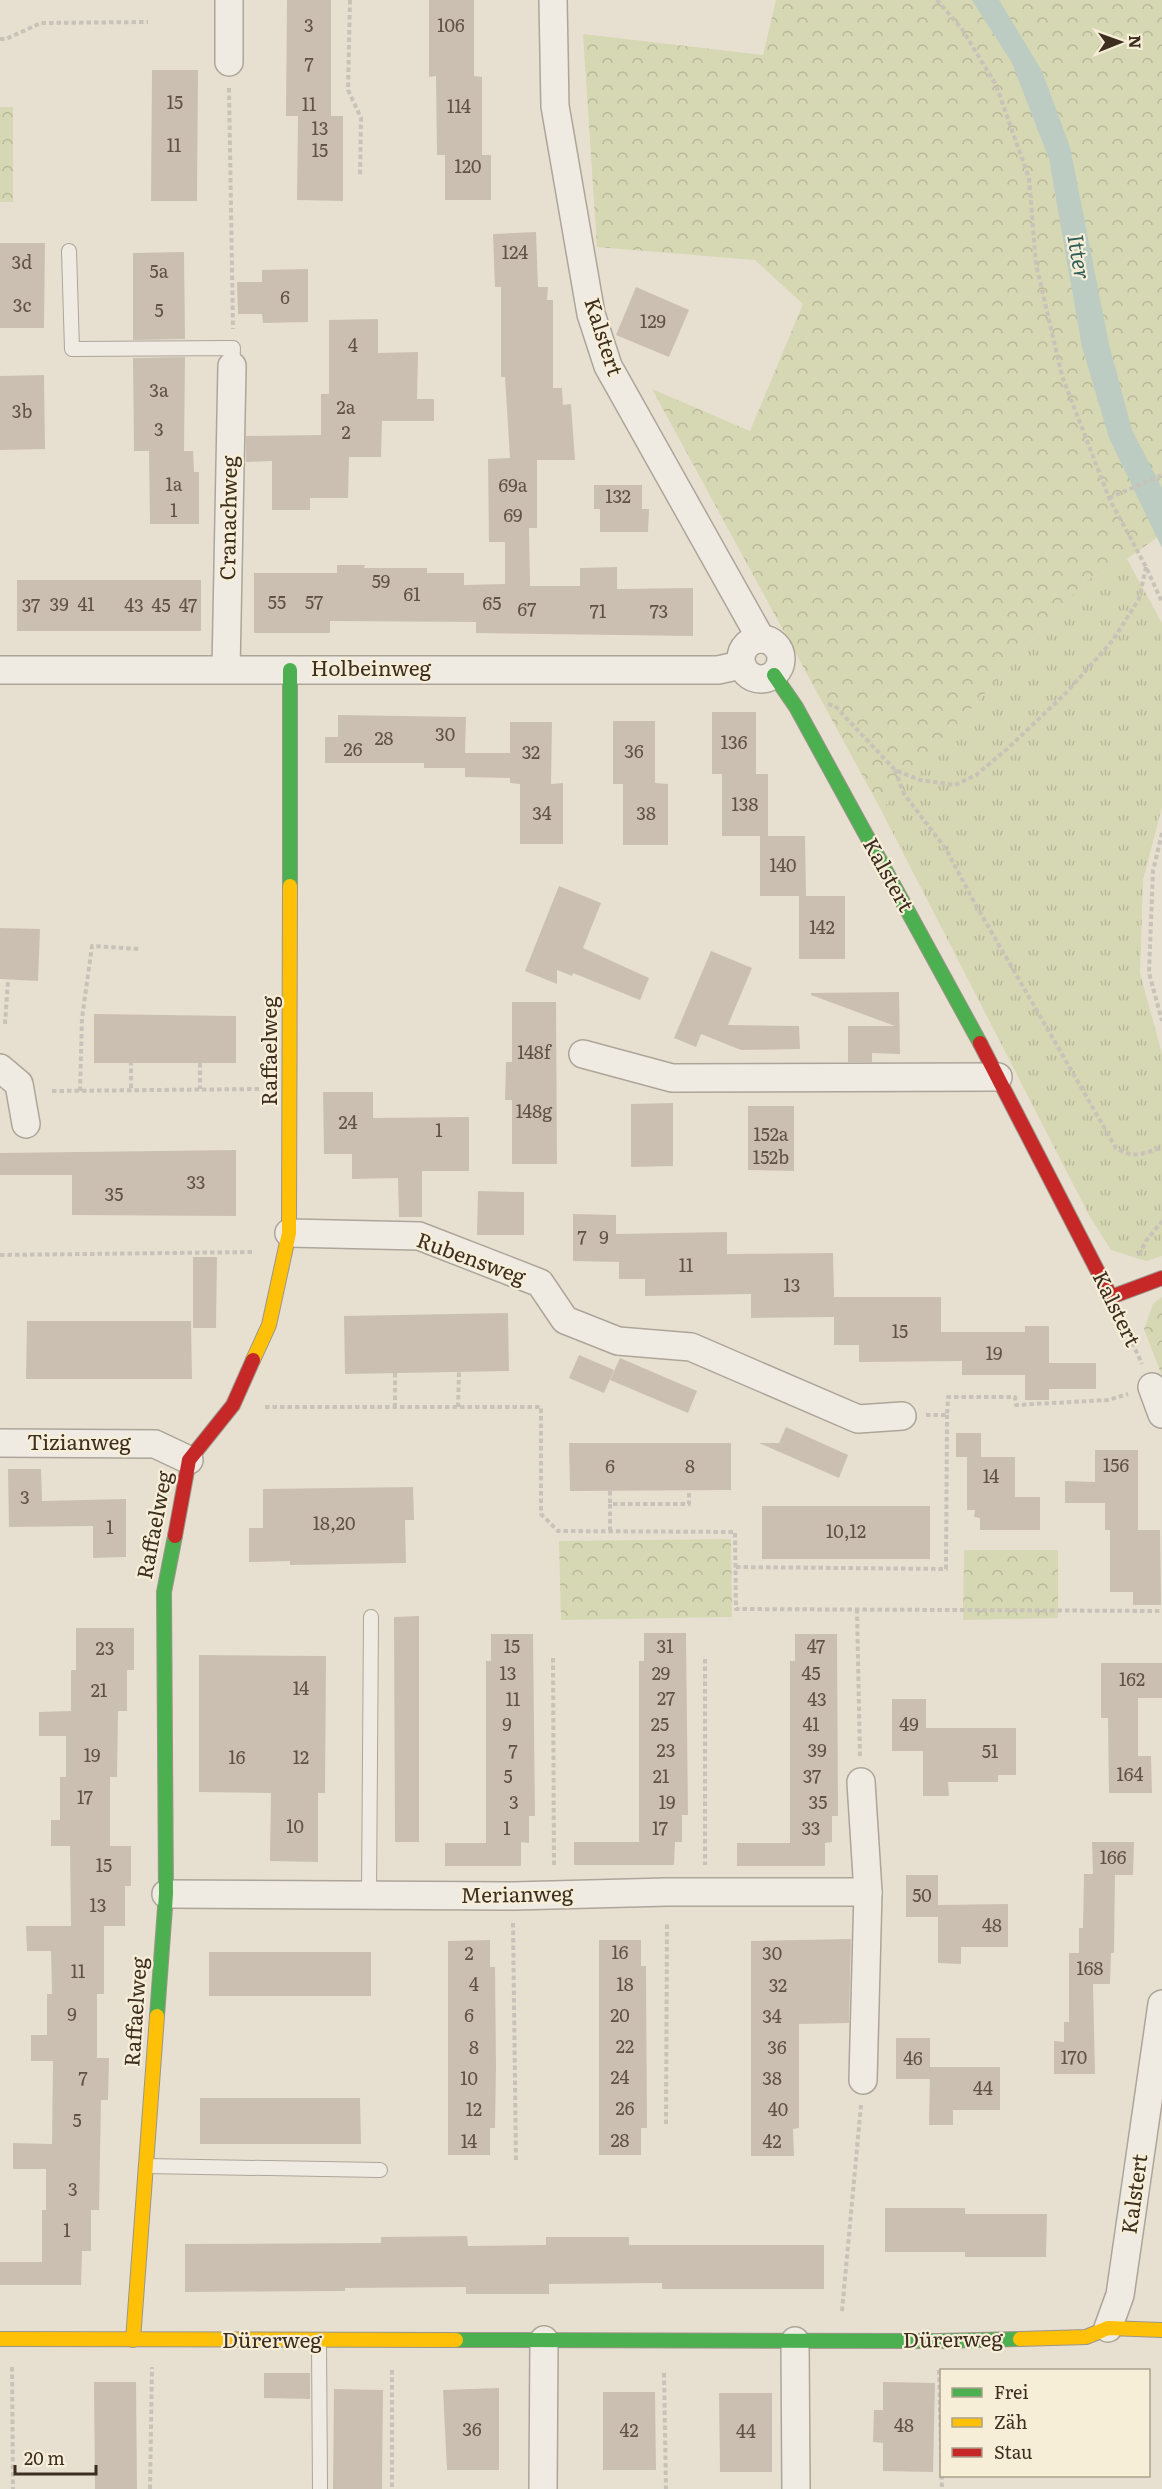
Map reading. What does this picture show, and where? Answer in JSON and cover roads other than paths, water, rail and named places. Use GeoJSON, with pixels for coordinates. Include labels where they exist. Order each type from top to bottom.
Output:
{"type":"FeatureCollection","features":[{"type":"Feature","properties":{"kind":"street"},"geometry":{"type":"LineString","coordinates":[[229,0],[229,62]]}},
{"type":"Feature","properties":{"kind":"street","name":"Kalstert"},"geometry":{"type":"LineString","coordinates":[[553,0],[555,106],[591,314],[608,366],[761,639],[773,643],[780,653],[780,665],[774,675],[802,717],[998,1077],[1111,1297],[1162,1278]]}},
{"type":"Feature","properties":{"kind":"street","name":"Cranachweg"},"geometry":{"type":"LineString","coordinates":[[226,669],[233,357]]}},
{"type":"Feature","properties":{"kind":"street"},"geometry":{"type":"LineString","coordinates":[[761,639],[749,642],[741,652],[741,665],[749,676],[761,680],[774,675]]}},
{"type":"Feature","properties":{"kind":"street","name":"Holbeinweg"},"geometry":{"type":"LineString","coordinates":[[0,670],[718,670],[741,665]]}},
{"type":"Feature","properties":{"kind":"street","name":"Raffaelweg"},"geometry":{"type":"LineString","coordinates":[[133,2340],[166,1894],[164,1592],[189,1460],[233,1405],[269,1324],[289,1233],[290,670]]}},
{"type":"Feature","properties":{"kind":"street"},"geometry":{"type":"LineString","coordinates":[[583,1054],[672,1078],[998,1077]]}},
{"type":"Feature","properties":{"kind":"street"},"geometry":{"type":"LineString","coordinates":[[0,1068],[19,1084],[26,1124]]}},
{"type":"Feature","properties":{"kind":"street","name":"Rubensweg"},"geometry":{"type":"LineString","coordinates":[[289,1233],[419,1236],[540,1283],[565,1320],[618,1341],[691,1347],[858,1419],[902,1416]]}},
{"type":"Feature","properties":{"kind":"street"},"geometry":{"type":"LineString","coordinates":[[1141,1390],[1162,1414]]}},
{"type":"Feature","properties":{"kind":"street","name":"Tizianweg"},"geometry":{"type":"LineString","coordinates":[[0,1443],[155,1444],[189,1460]]}},
{"type":"Feature","properties":{"kind":"street"},"geometry":{"type":"LineString","coordinates":[[861,1782],[868,1892],[862,2092]]}},
{"type":"Feature","properties":{"kind":"street","name":"Merianweg"},"geometry":{"type":"LineString","coordinates":[[166,1894],[369,1896],[868,1892]]}},
{"type":"Feature","properties":{"kind":"street","name":"Kalstert"},"geometry":{"type":"LineString","coordinates":[[1108,2328],[1120,2295],[1162,2004]]}},
{"type":"Feature","properties":{"kind":"street"},"geometry":{"type":"LineString","coordinates":[[1108,2328],[1162,2330]]}},
{"type":"Feature","properties":{"kind":"street","name":"Dürerweg"},"geometry":{"type":"LineString","coordinates":[[0,2339],[928,2342],[1086,2337],[1108,2328]]}},
{"type":"Feature","properties":{"kind":"street"},"geometry":{"type":"LineString","coordinates":[[543,2489],[544,2340]]}},
{"type":"Feature","properties":{"kind":"street"},"geometry":{"type":"LineString","coordinates":[[795,2341],[796,2489]]}},
{"type":"Feature","properties":{"kind":"lane"},"geometry":{"type":"LineString","coordinates":[[69,251],[72,349],[233,357]]}},
{"type":"Feature","properties":{"kind":"lane"},"geometry":{"type":"LineString","coordinates":[[369,1896],[371,1617]]}},
{"type":"Feature","properties":{"kind":"lane"},"geometry":{"type":"LineString","coordinates":[[146,2166],[380,2170]]}},
{"type":"Feature","properties":{"kind":"lane"},"geometry":{"type":"LineString","coordinates":[[319,2341],[320,2489]]}},
{"type":"Feature","properties":{"kind":"water","name":"Itter"},"geometry":{"type":"Polygon","coordinates":[[[972,0],[999,0],[1042,71],[1070,147],[1109,344],[1132,430],[1162,488],[1162,548],[1109,438],[1082,347],[1049,159],[1012,63],[972,0]]]}}]}
